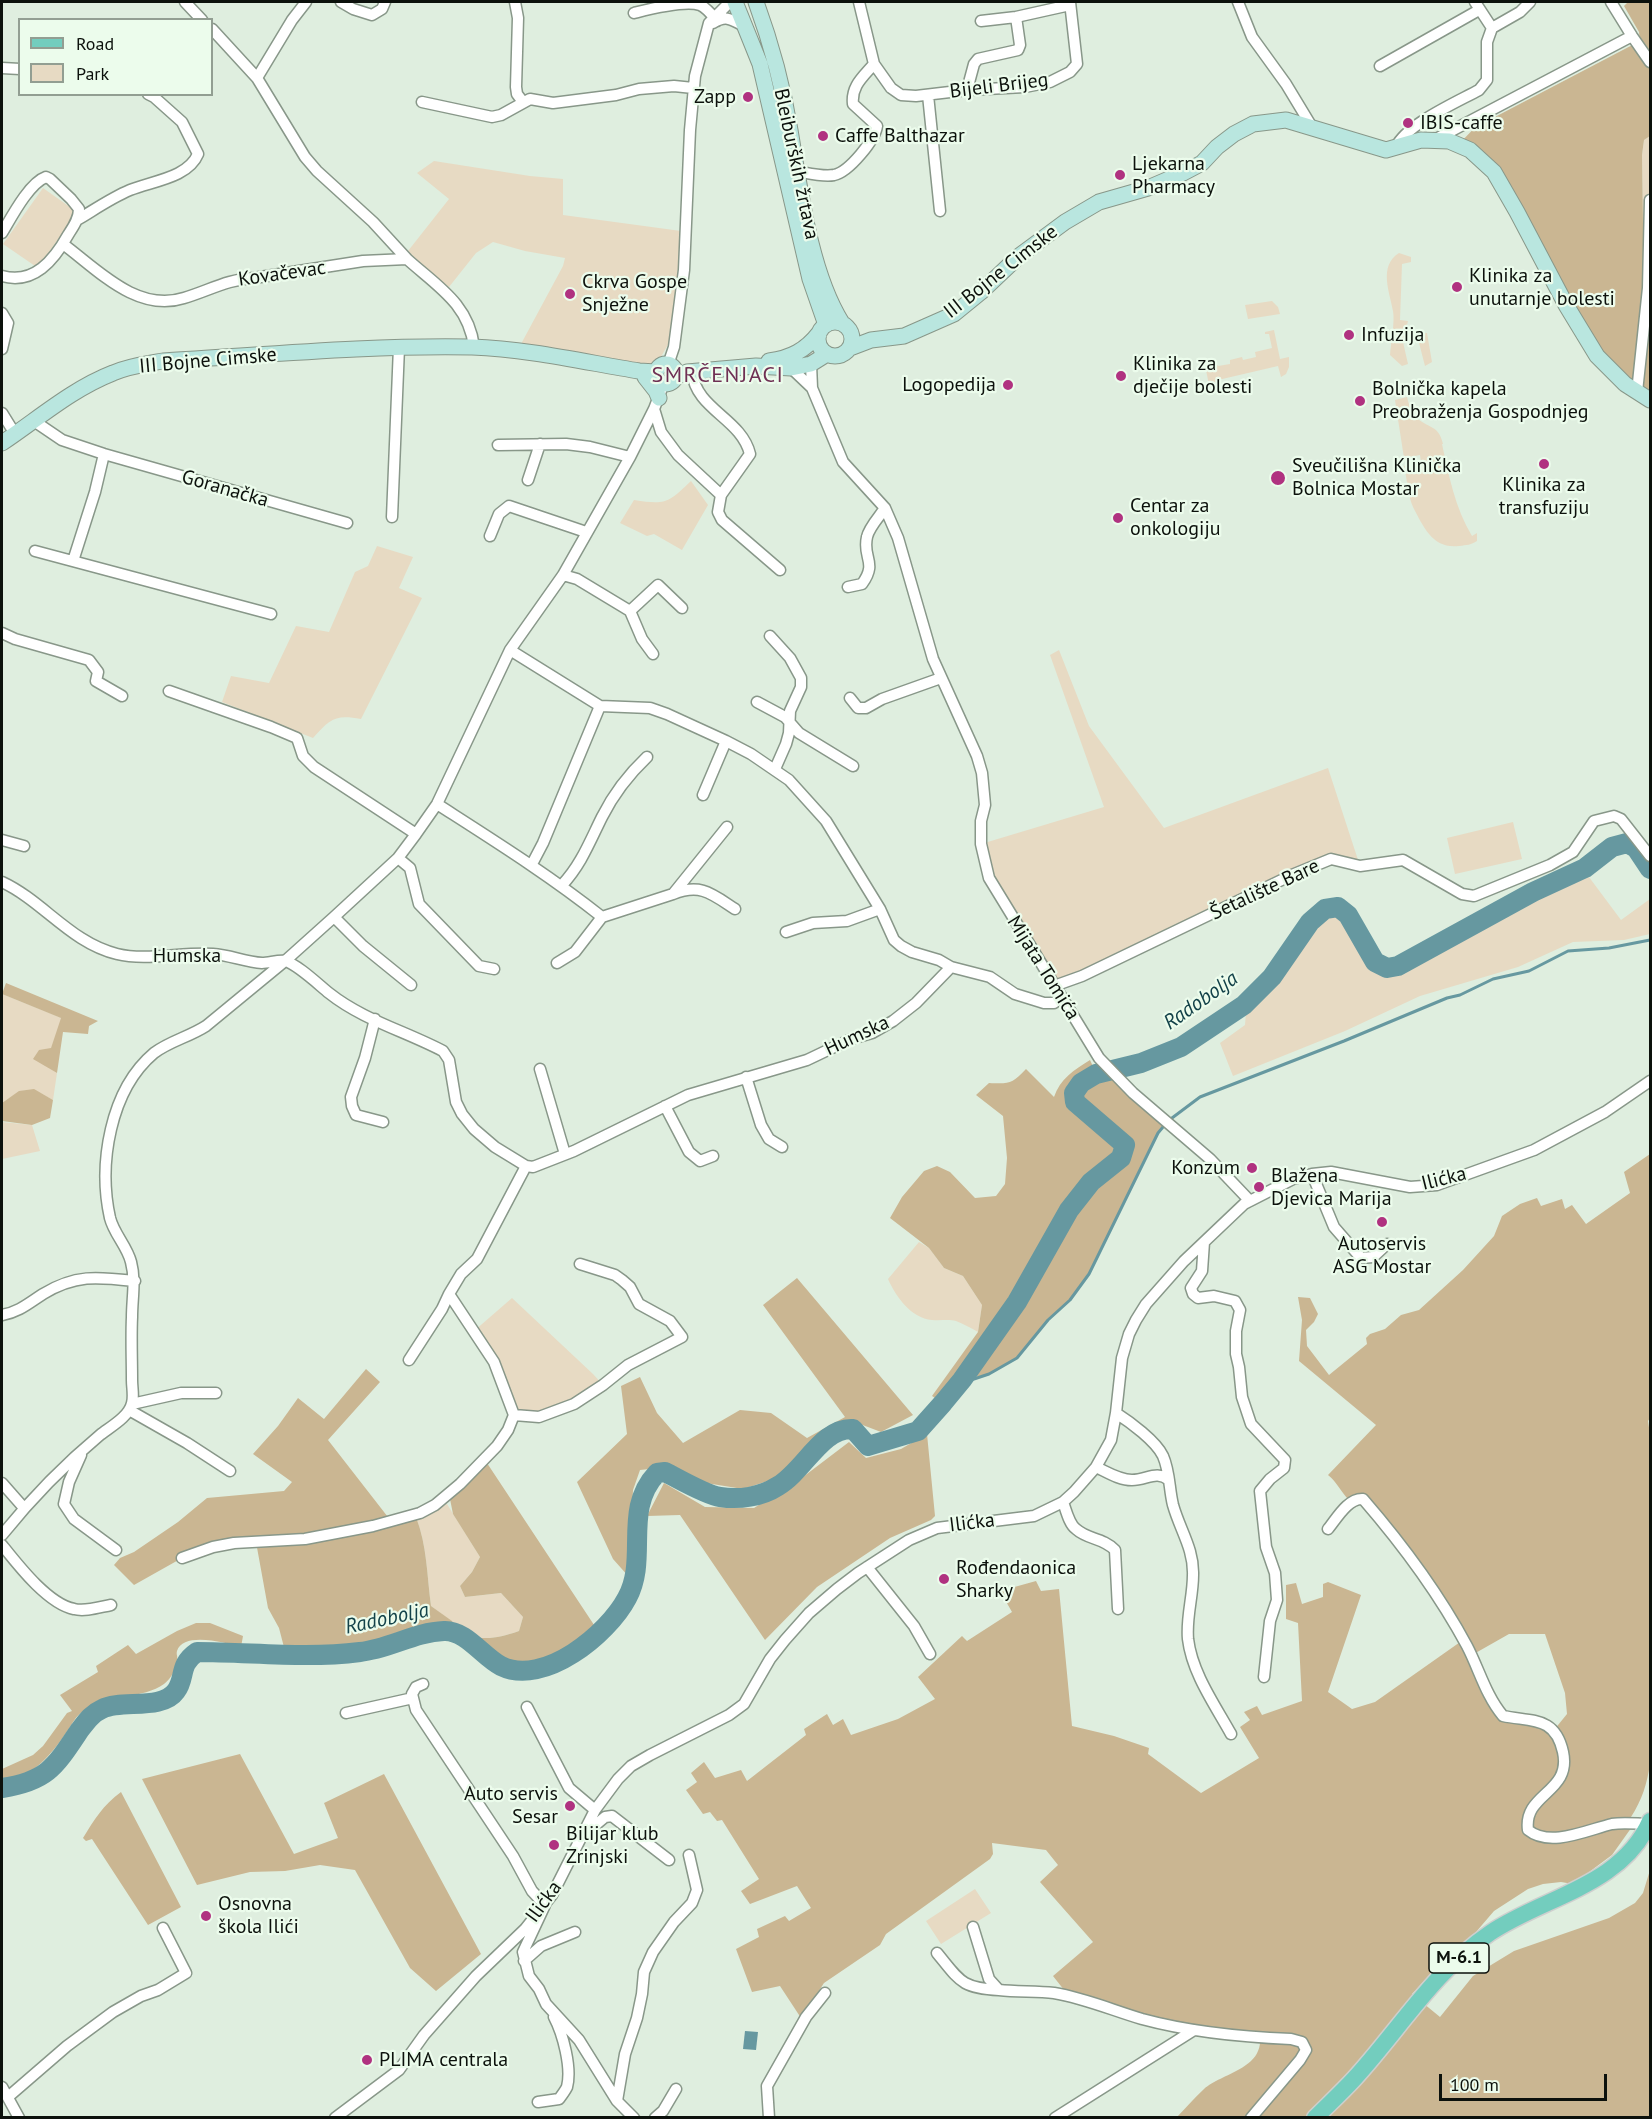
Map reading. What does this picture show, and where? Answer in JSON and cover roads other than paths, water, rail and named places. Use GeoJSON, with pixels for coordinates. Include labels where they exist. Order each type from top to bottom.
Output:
{"type":"FeatureCollection","features":[{"type":"Feature","properties":{"kind":"main road","name":"M-6.1"},"geometry":{"type":"LineString","coordinates":[[1315,2118],[1353,2080],[1451,1965],[1489,1934],[1512,1919],[1605,1875],[1637,1843],[1650,1822]]}},
{"type":"Feature","properties":{"kind":"street"},"geometry":{"type":"LineString","coordinates":[[185,2],[200,18]]}},
{"type":"Feature","properties":{"kind":"street"},"geometry":{"type":"LineString","coordinates":[[256,78],[292,20],[306,2]]}},
{"type":"Feature","properties":{"kind":"street"},"geometry":{"type":"LineString","coordinates":[[341,2],[353,9],[372,15],[382,9],[385,2]]}},
{"type":"Feature","properties":{"kind":"street"},"geometry":{"type":"LineString","coordinates":[[515,2],[518,18],[516,87],[517,94],[523,102]]}},
{"type":"Feature","properties":{"kind":"street","name":"Bleiburških žrtava"},"geometry":{"type":"LineString","coordinates":[[135,1281],[131,1262],[114,1230],[110,1217],[105,1171],[112,1129],[121,1101],[136,1073],[152,1055],[168,1044],[196,1033],[206,1026],[285,961],[398,858],[437,804],[510,650],[563,575],[586,531],[652,422],[674,347],[684,270],[693,88],[706,29],[709,23],[733,2],[760,64],[823,329]]}},
{"type":"Feature","properties":{"kind":"street","name":"Bleiburških žrtava"},"geometry":{"type":"LineString","coordinates":[[756,2],[781,86],[796,171],[821,277],[835,312],[848,335]]}},
{"type":"Feature","properties":{"kind":"street","name":"Bijeli Brijeg"},"geometry":{"type":"LineString","coordinates":[[859,2],[874,64],[891,88],[901,94],[916,96],[1025,87],[1050,82],[1070,72],[1077,64],[1070,3],[1016,17],[981,21]]}},
{"type":"Feature","properties":{"kind":"street"},"geometry":{"type":"LineString","coordinates":[[1238,2],[1252,37],[1286,84],[1311,127]]}},
{"type":"Feature","properties":{"kind":"street"},"geometry":{"type":"LineString","coordinates":[[1396,147],[1400,139],[1413,127],[1479,90],[1487,80],[1486,42],[1492,28],[1520,12],[1530,2]]}},
{"type":"Feature","properties":{"kind":"street"},"geometry":{"type":"LineString","coordinates":[[1611,2],[1650,64]]}},
{"type":"Feature","properties":{"kind":"street"},"geometry":{"type":"LineString","coordinates":[[634,13],[661,6],[698,4],[708,10],[715,20],[723,17],[730,18],[744,26]]}},
{"type":"Feature","properties":{"kind":"street"},"geometry":{"type":"LineString","coordinates":[[1380,66],[1477,6],[1492,28]]}},
{"type":"Feature","properties":{"kind":"street"},"geometry":{"type":"LineString","coordinates":[[967,90],[974,64],[978,59],[1018,50],[1020,45],[1016,17]]}},
{"type":"Feature","properties":{"kind":"street"},"geometry":{"type":"LineString","coordinates":[[213,30],[256,78],[304,157],[454,302],[472,330],[474,347]]}},
{"type":"Feature","properties":{"kind":"street"},"geometry":{"type":"LineString","coordinates":[[1434,141],[1632,36]]}},
{"type":"Feature","properties":{"kind":"street"},"geometry":{"type":"LineString","coordinates":[[796,171],[830,175],[842,172],[871,141],[877,126],[853,104],[852,98],[857,83],[874,64]]}},
{"type":"Feature","properties":{"kind":"street"},"geometry":{"type":"LineString","coordinates":[[2,68],[18,69]]}},
{"type":"Feature","properties":{"kind":"street"},"geometry":{"type":"LineString","coordinates":[[422,102],[492,117],[501,116],[530,99],[553,103],[616,95],[639,88],[674,86],[693,88]]}},
{"type":"Feature","properties":{"kind":"street","name":"Bijeli Brijeg"},"geometry":{"type":"LineString","coordinates":[[928,95],[940,211]]}},
{"type":"Feature","properties":{"kind":"street"},"geometry":{"type":"LineString","coordinates":[[77,220],[129,190],[174,175],[194,163],[198,153],[182,122],[152,96]]}},
{"type":"Feature","properties":{"kind":"street","name":"III Bojne Cimske"},"geometry":{"type":"LineString","coordinates":[[848,335],[871,340],[904,336],[954,314],[1019,256],[1065,222],[1099,202],[1148,188],[1183,173],[1202,163],[1234,134],[1253,124],[1286,120],[1386,150],[1421,140],[1449,141],[1470,150],[1494,172],[1597,356],[1609,369],[1650,400]]}},
{"type":"Feature","properties":{"kind":"street"},"geometry":{"type":"LineString","coordinates":[[2,233],[34,185],[45,177],[66,193],[76,204],[79,212],[63,244],[53,258],[38,272],[16,278],[2,276]]}},
{"type":"Feature","properties":{"kind":"street"},"geometry":{"type":"LineString","coordinates":[[1637,392],[1648,288],[1650,200]]}},
{"type":"Feature","properties":{"kind":"street","name":"Kovačevac"},"geometry":{"type":"LineString","coordinates":[[63,244],[124,290],[140,298],[162,303],[184,298],[237,279],[363,261],[407,259]]}},
{"type":"Feature","properties":{"kind":"street"},"geometry":{"type":"LineString","coordinates":[[2,313],[8,323],[2,348]]}},
{"type":"Feature","properties":{"kind":"street"},"geometry":{"type":"LineString","coordinates":[[837,322],[848,335],[841,355],[827,354],[820,347],[823,329],[837,322]]}},
{"type":"Feature","properties":{"kind":"street","name":"III Bojne Cimske"},"geometry":{"type":"LineString","coordinates":[[2,443],[76,391],[112,373],[163,361],[399,347],[474,347],[515,351],[639,371],[664,382],[694,368],[773,360],[798,354],[823,329]]}},
{"type":"Feature","properties":{"kind":"street"},"geometry":{"type":"LineString","coordinates":[[392,517],[399,347]]}},
{"type":"Feature","properties":{"kind":"street","name":"III Bojne Cimske"},"geometry":{"type":"LineString","coordinates":[[664,382],[679,374],[692,372],[756,366],[791,368],[811,364],[827,354]]}},
{"type":"Feature","properties":{"kind":"street","name":"Mijata Tomića"},"geometry":{"type":"LineString","coordinates":[[811,364],[812,388],[843,462],[885,508],[898,538],[933,659],[968,731],[982,772],[984,805],[981,844],[988,878],[1099,1059],[1210,1159],[1250,1201]]}},
{"type":"Feature","properties":{"kind":"street","name":"Mijata Tomića"},"geometry":{"type":"LineString","coordinates":[[791,368],[812,388]]}},
{"type":"Feature","properties":{"kind":"street"},"geometry":{"type":"LineString","coordinates":[[639,371],[649,381],[664,382]]}},
{"type":"Feature","properties":{"kind":"street"},"geometry":{"type":"LineString","coordinates":[[692,372],[697,391],[747,442],[750,454],[721,495],[718,512],[722,520],[780,570]]}},
{"type":"Feature","properties":{"kind":"street"},"geometry":{"type":"LineString","coordinates":[[2,413],[15,434]]}},
{"type":"Feature","properties":{"kind":"street","name":"Goranačka"},"geometry":{"type":"LineString","coordinates":[[34,421],[63,440],[104,454],[347,523]]}},
{"type":"Feature","properties":{"kind":"street"},"geometry":{"type":"LineString","coordinates":[[652,422],[679,455],[721,495]]}},
{"type":"Feature","properties":{"kind":"street"},"geometry":{"type":"LineString","coordinates":[[528,480],[540,444]]}},
{"type":"Feature","properties":{"kind":"street"},"geometry":{"type":"LineString","coordinates":[[498,445],[566,444],[630,457]]}},
{"type":"Feature","properties":{"kind":"street"},"geometry":{"type":"LineString","coordinates":[[73,561],[95,492],[104,454]]}},
{"type":"Feature","properties":{"kind":"street"},"geometry":{"type":"LineString","coordinates":[[490,537],[499,514],[509,506],[586,531]]}},
{"type":"Feature","properties":{"kind":"street"},"geometry":{"type":"LineString","coordinates":[[848,587],[862,584],[868,576],[871,569],[866,546],[867,535],[885,508]]}},
{"type":"Feature","properties":{"kind":"street"},"geometry":{"type":"LineString","coordinates":[[35,551],[271,614]]}},
{"type":"Feature","properties":{"kind":"street"},"geometry":{"type":"LineString","coordinates":[[563,575],[577,579],[630,611],[642,639],[653,654]]}},
{"type":"Feature","properties":{"kind":"street"},"geometry":{"type":"LineString","coordinates":[[630,611],[658,585],[682,608]]}},
{"type":"Feature","properties":{"kind":"street"},"geometry":{"type":"LineString","coordinates":[[2,633],[15,639],[89,660],[98,672],[96,681],[122,696]]}},
{"type":"Feature","properties":{"kind":"street"},"geometry":{"type":"LineString","coordinates":[[770,636],[790,658],[801,678],[801,687],[790,711],[786,744],[775,769]]}},
{"type":"Feature","properties":{"kind":"street"},"geometry":{"type":"LineString","coordinates":[[510,650],[600,706],[650,708],[710,732],[775,769],[789,780],[826,821],[880,909],[894,940],[901,946],[912,952],[939,960],[951,967],[990,977],[1021,996],[1054,1003],[1061,998]]}},
{"type":"Feature","properties":{"kind":"street"},"geometry":{"type":"LineString","coordinates":[[850,698],[858,708],[866,708],[882,699],[941,678]]}},
{"type":"Feature","properties":{"kind":"street"},"geometry":{"type":"LineString","coordinates":[[169,691],[297,738],[303,756],[314,767],[416,834]]}},
{"type":"Feature","properties":{"kind":"street"},"geometry":{"type":"LineString","coordinates":[[757,702],[785,717],[808,739],[854,766]]}},
{"type":"Feature","properties":{"kind":"street"},"geometry":{"type":"LineString","coordinates":[[532,864],[543,843],[600,706]]}},
{"type":"Feature","properties":{"kind":"street"},"geometry":{"type":"LineString","coordinates":[[703,795],[726,741]]}},
{"type":"Feature","properties":{"kind":"street"},"geometry":{"type":"LineString","coordinates":[[562,885],[584,856],[618,789],[629,774],[647,758]]}},
{"type":"Feature","properties":{"kind":"street"},"geometry":{"type":"LineString","coordinates":[[437,804],[532,864],[602,917]]}},
{"type":"Feature","properties":{"kind":"street","name":"Šetalište Bare"},"geometry":{"type":"LineString","coordinates":[[1054,986],[1082,976],[1292,875],[1331,859],[1360,866],[1402,860],[1462,894],[1474,896],[1550,865],[1573,852],[1594,821],[1614,816],[1621,819],[1650,856]]}},
{"type":"Feature","properties":{"kind":"street"},"geometry":{"type":"LineString","coordinates":[[673,894],[727,826]]}},
{"type":"Feature","properties":{"kind":"street"},"geometry":{"type":"LineString","coordinates":[[2,840],[24,846]]}},
{"type":"Feature","properties":{"kind":"street"},"geometry":{"type":"LineString","coordinates":[[398,858],[410,868],[419,904],[479,966],[494,969]]}},
{"type":"Feature","properties":{"kind":"street","name":"Humska"},"geometry":{"type":"LineString","coordinates":[[2,882],[34,901],[80,939],[117,954],[136,956],[213,954],[263,963],[285,961]]}},
{"type":"Feature","properties":{"kind":"street"},"geometry":{"type":"LineString","coordinates":[[557,963],[575,952],[602,917],[684,890],[707,891],[735,909]]}},
{"type":"Feature","properties":{"kind":"street"},"geometry":{"type":"LineString","coordinates":[[786,932],[813,923],[847,921],[880,909]]}},
{"type":"Feature","properties":{"kind":"street"},"geometry":{"type":"LineString","coordinates":[[334,917],[363,946],[411,985]]}},
{"type":"Feature","properties":{"kind":"street"},"geometry":{"type":"LineString","coordinates":[[285,961],[310,976],[349,1008],[443,1051],[448,1060],[456,1102],[462,1114],[474,1129],[495,1147],[526,1166],[477,1259],[461,1274],[442,1309],[409,1360]]}},
{"type":"Feature","properties":{"kind":"street","name":"Humska"},"geometry":{"type":"LineString","coordinates":[[526,1166],[533,1167],[565,1154],[688,1095],[807,1060],[851,1039],[872,1033],[893,1021],[916,1003],[951,967]]}},
{"type":"Feature","properties":{"kind":"street"},"geometry":{"type":"LineString","coordinates":[[375,1019],[365,1058],[354,1086],[352,1106],[356,1115],[383,1122]]}},
{"type":"Feature","properties":{"kind":"street"},"geometry":{"type":"LineString","coordinates":[[540,1069],[565,1154]]}},
{"type":"Feature","properties":{"kind":"street"},"geometry":{"type":"LineString","coordinates":[[746,1077],[761,1125],[769,1139],[782,1147]]}},
{"type":"Feature","properties":{"kind":"street","name":"Ilićka"},"geometry":{"type":"LineString","coordinates":[[335,2118],[399,2070],[424,2035],[545,1905],[561,1879],[595,1810],[618,1779],[632,1766],[729,1715],[744,1704],[770,1659],[809,1613],[867,1567],[909,1540],[937,1528],[1034,1516],[1063,1503],[1096,1467],[1111,1440],[1120,1366],[1129,1334],[1146,1304],[1184,1261],[1250,1201],[1293,1179],[1331,1172],[1410,1187],[1437,1185],[1534,1150],[1605,1112],[1650,1081]]}},
{"type":"Feature","properties":{"kind":"street"},"geometry":{"type":"LineString","coordinates":[[665,1106],[689,1152],[700,1161],[713,1156]]}},
{"type":"Feature","properties":{"kind":"street"},"geometry":{"type":"LineString","coordinates":[[1312,1174],[1334,1227],[1361,1258],[1373,1257],[1387,1244]]}},
{"type":"Feature","properties":{"kind":"street"},"geometry":{"type":"LineString","coordinates":[[1204,1242],[1202,1271],[1191,1287],[1193,1294],[1198,1298],[1214,1296],[1234,1300],[1239,1310],[1236,1354],[1242,1397],[1251,1424],[1285,1460],[1284,1468],[1260,1491],[1266,1547],[1275,1573],[1277,1600],[1270,1621],[1264,1677]]}},
{"type":"Feature","properties":{"kind":"street"},"geometry":{"type":"LineString","coordinates":[[514,1415],[538,1417],[574,1404],[628,1365],[682,1337],[670,1322],[639,1304],[630,1287],[615,1275],[580,1264]]}},
{"type":"Feature","properties":{"kind":"street"},"geometry":{"type":"LineString","coordinates":[[2,1315],[19,1311],[44,1294],[72,1280],[99,1277],[135,1281],[130,1407]]}},
{"type":"Feature","properties":{"kind":"street"},"geometry":{"type":"LineString","coordinates":[[182,1558],[213,1547],[234,1543],[305,1539],[373,1526],[420,1513],[435,1505],[460,1484],[497,1446],[508,1430],[514,1415],[488,1351],[449,1294]]}},
{"type":"Feature","properties":{"kind":"street"},"geometry":{"type":"LineString","coordinates":[[2,1535],[24,1508],[84,1448],[130,1407],[181,1393],[216,1393]]}},
{"type":"Feature","properties":{"kind":"street"},"geometry":{"type":"LineString","coordinates":[[130,1407],[230,1471]]}},
{"type":"Feature","properties":{"kind":"street"},"geometry":{"type":"LineString","coordinates":[[1116,1413],[1136,1426],[1162,1455],[1174,1506],[1191,1549],[1193,1574],[1188,1640],[1194,1663],[1231,1734]]}},
{"type":"Feature","properties":{"kind":"street"},"geometry":{"type":"LineString","coordinates":[[84,1448],[69,1482],[64,1504],[74,1520],[116,1550]]}},
{"type":"Feature","properties":{"kind":"street"},"geometry":{"type":"LineString","coordinates":[[1096,1467],[1122,1479],[1134,1480],[1154,1474],[1164,1476],[1169,1480]]}},
{"type":"Feature","properties":{"kind":"street"},"geometry":{"type":"LineString","coordinates":[[2,1483],[24,1508]]}},
{"type":"Feature","properties":{"kind":"street"},"geometry":{"type":"LineString","coordinates":[[1328,1529],[1349,1503],[1357,1498],[1363,1499],[1445,1608],[1503,1716],[1532,1719],[1546,1724],[1558,1735],[1565,1761],[1564,1773],[1531,1809],[1526,1819],[1528,1830],[1536,1837],[1548,1837],[1590,1832],[1614,1824],[1650,1822]]}},
{"type":"Feature","properties":{"kind":"street"},"geometry":{"type":"LineString","coordinates":[[1063,1503],[1074,1529],[1092,1538],[1107,1541],[1115,1550],[1118,1609]]}},
{"type":"Feature","properties":{"kind":"street"},"geometry":{"type":"LineString","coordinates":[[2,1545],[18,1567],[47,1595],[66,1607],[76,1610],[111,1605]]}},
{"type":"Feature","properties":{"kind":"street"},"geometry":{"type":"LineString","coordinates":[[867,1567],[914,1626],[930,1654]]}},
{"type":"Feature","properties":{"kind":"street"},"geometry":{"type":"LineString","coordinates":[[423,1684],[416,1687],[412,1694],[416,1710],[513,1856],[532,1891],[545,1905],[525,1944],[524,1961],[529,1976],[539,1989],[560,2028],[569,2071],[566,2089],[559,2099],[538,2102]]}},
{"type":"Feature","properties":{"kind":"street"},"geometry":{"type":"LineString","coordinates":[[345,1713],[413,1698]]}},
{"type":"Feature","properties":{"kind":"street"},"geometry":{"type":"LineString","coordinates":[[527,1707],[569,1788],[595,1810]]}},
{"type":"Feature","properties":{"kind":"street"},"geometry":{"type":"LineString","coordinates":[[583,1835],[605,1817],[612,1816],[669,1860]]}},
{"type":"Feature","properties":{"kind":"street"},"geometry":{"type":"LineString","coordinates":[[617,2101],[625,2054],[637,2018],[644,1972],[653,1952],[674,1922],[692,1903],[697,1890],[689,1855]]}},
{"type":"Feature","properties":{"kind":"street"},"geometry":{"type":"LineString","coordinates":[[973,1927],[989,1979],[999,1990]]}},
{"type":"Feature","properties":{"kind":"street"},"geometry":{"type":"LineString","coordinates":[[8,2097],[67,2046],[113,2012],[141,1996],[158,1990],[186,1973],[163,1928]]}},
{"type":"Feature","properties":{"kind":"street"},"geometry":{"type":"LineString","coordinates":[[524,1961],[541,1946],[575,1932]]}},
{"type":"Feature","properties":{"kind":"street"},"geometry":{"type":"LineString","coordinates":[[937,1953],[967,1986],[979,1989],[1052,1993],[1081,1999],[1139,2018],[1194,2030],[1302,2042],[1306,2050],[1303,2055],[1251,2118]]}},
{"type":"Feature","properties":{"kind":"street"},"geometry":{"type":"LineString","coordinates":[[769,2118],[767,2086],[806,2017],[825,1993]]}},
{"type":"Feature","properties":{"kind":"street"},"geometry":{"type":"LineString","coordinates":[[546,2004],[579,2040],[617,2101],[634,2118]]}},
{"type":"Feature","properties":{"kind":"street"},"geometry":{"type":"LineString","coordinates":[[1055,2118],[1194,2030]]}},
{"type":"Feature","properties":{"kind":"street"},"geometry":{"type":"LineString","coordinates":[[2,2087],[19,2118]]}},
{"type":"Feature","properties":{"kind":"street"},"geometry":{"type":"LineString","coordinates":[[655,2118],[663,2111],[676,2089]]}},
{"type":"Feature","properties":{"kind":"water"},"geometry":{"type":"Polygon","coordinates":[[[745,2031],[758,2032],[756,2050],[743,2049],[745,2031]]]}},
{"type":"Feature","properties":{"kind":"waterway","name":"Radobolja"},"geometry":{"type":"LineString","coordinates":[[2,1788],[30,1781],[48,1770],[63,1754],[86,1721],[98,1711],[110,1706],[151,1703],[170,1697],[179,1686],[187,1662],[197,1652],[340,1654],[381,1648],[423,1634],[444,1631],[460,1635],[494,1662],[518,1671],[536,1669],[555,1663],[573,1653],[605,1627],[627,1598],[636,1567],[638,1518],[641,1503],[647,1487],[657,1473],[665,1472],[714,1496],[742,1498],[757,1495],[778,1486],[823,1442],[842,1430],[853,1429],[868,1446],[918,1431],[943,1403],[1017,1302],[1069,1210],[1091,1182],[1121,1158],[1125,1145],[1075,1102],[1074,1093],[1081,1083],[1096,1074],[1141,1063],[1181,1047],[1244,1005],[1272,977],[1310,922],[1325,909],[1338,907],[1348,915],[1375,962],[1387,968],[1398,966],[1533,892],[1585,868],[1612,847],[1627,843],[1636,848],[1650,869]]}},
{"type":"Feature","properties":{"kind":"waterway","name":"Radobolja"},"geometry":{"type":"LineString","coordinates":[[962,1380],[989,1374],[1017,1358],[1048,1320],[1070,1300],[1089,1274],[1158,1133],[1168,1121],[1200,1097],[1447,998],[1460,995],[1493,979],[1529,971],[1568,951],[1609,948],[1650,940]]}},
{"type":"Feature","properties":{"kind":"place","name":"Zapp"},"geometry":{"type":"Point","coordinates":[748,97]}},
{"type":"Feature","properties":{"kind":"place","name":"IBIS-caffe"},"geometry":{"type":"Point","coordinates":[1408,123]}},
{"type":"Feature","properties":{"kind":"place","name":"Caffe Balthazar"},"geometry":{"type":"Point","coordinates":[823,136]}},
{"type":"Feature","properties":{"kind":"place","name":"Ljekarna Pharmacy"},"geometry":{"type":"Point","coordinates":[1120,175]}},
{"type":"Feature","properties":{"kind":"place","name":"Klinika za unutarnje bolesti"},"geometry":{"type":"Point","coordinates":[1457,287]}},
{"type":"Feature","properties":{"kind":"place","name":"Ckrva Gospe Snježne"},"geometry":{"type":"Point","coordinates":[570,294]}},
{"type":"Feature","properties":{"kind":"place","name":"Infuzija"},"geometry":{"type":"Point","coordinates":[1349,335]}},
{"type":"Feature","properties":{"kind":"place","name":"Klinika za dječije bolesti"},"geometry":{"type":"Point","coordinates":[1121,376]}},
{"type":"Feature","properties":{"kind":"place","name":"Logopedija"},"geometry":{"type":"Point","coordinates":[1008,385]}},
{"type":"Feature","properties":{"kind":"place","name":"Bolnička kapela Preobraženja Gospodnjeg"},"geometry":{"type":"Point","coordinates":[1360,401]}},
{"type":"Feature","properties":{"kind":"place","name":"Klinika za transfuziju"},"geometry":{"type":"Point","coordinates":[1544,464]}},
{"type":"Feature","properties":{"kind":"place","name":"Sveučilišna Klinička Bolnica Mostar"},"geometry":{"type":"Point","coordinates":[1278,478]}},
{"type":"Feature","properties":{"kind":"place","name":"Centar za onkologiju"},"geometry":{"type":"Point","coordinates":[1118,518]}},
{"type":"Feature","properties":{"kind":"place","name":"Konzum"},"geometry":{"type":"Point","coordinates":[1252,1168]}},
{"type":"Feature","properties":{"kind":"place","name":"Blažena Djevica Marija"},"geometry":{"type":"Point","coordinates":[1259,1187]}},
{"type":"Feature","properties":{"kind":"place","name":"Autoservis ASG Mostar"},"geometry":{"type":"Point","coordinates":[1382,1222]}},
{"type":"Feature","properties":{"kind":"place","name":"Rođendaonica Sharky"},"geometry":{"type":"Point","coordinates":[944,1579]}},
{"type":"Feature","properties":{"kind":"place","name":"Auto servis Sesar"},"geometry":{"type":"Point","coordinates":[570,1806]}},
{"type":"Feature","properties":{"kind":"place","name":"Bilijar klub Zrinjski"},"geometry":{"type":"Point","coordinates":[554,1845]}},
{"type":"Feature","properties":{"kind":"place","name":"Osnovna škola Ilići"},"geometry":{"type":"Point","coordinates":[206,1916]}},
{"type":"Feature","properties":{"kind":"place","name":"PLIMA centrala"},"geometry":{"type":"Point","coordinates":[367,2060]}},
{"type":"Feature","properties":{"kind":"district","name":"SMRČENJACI"},"geometry":{"type":"Point","coordinates":[718,376]}}]}
